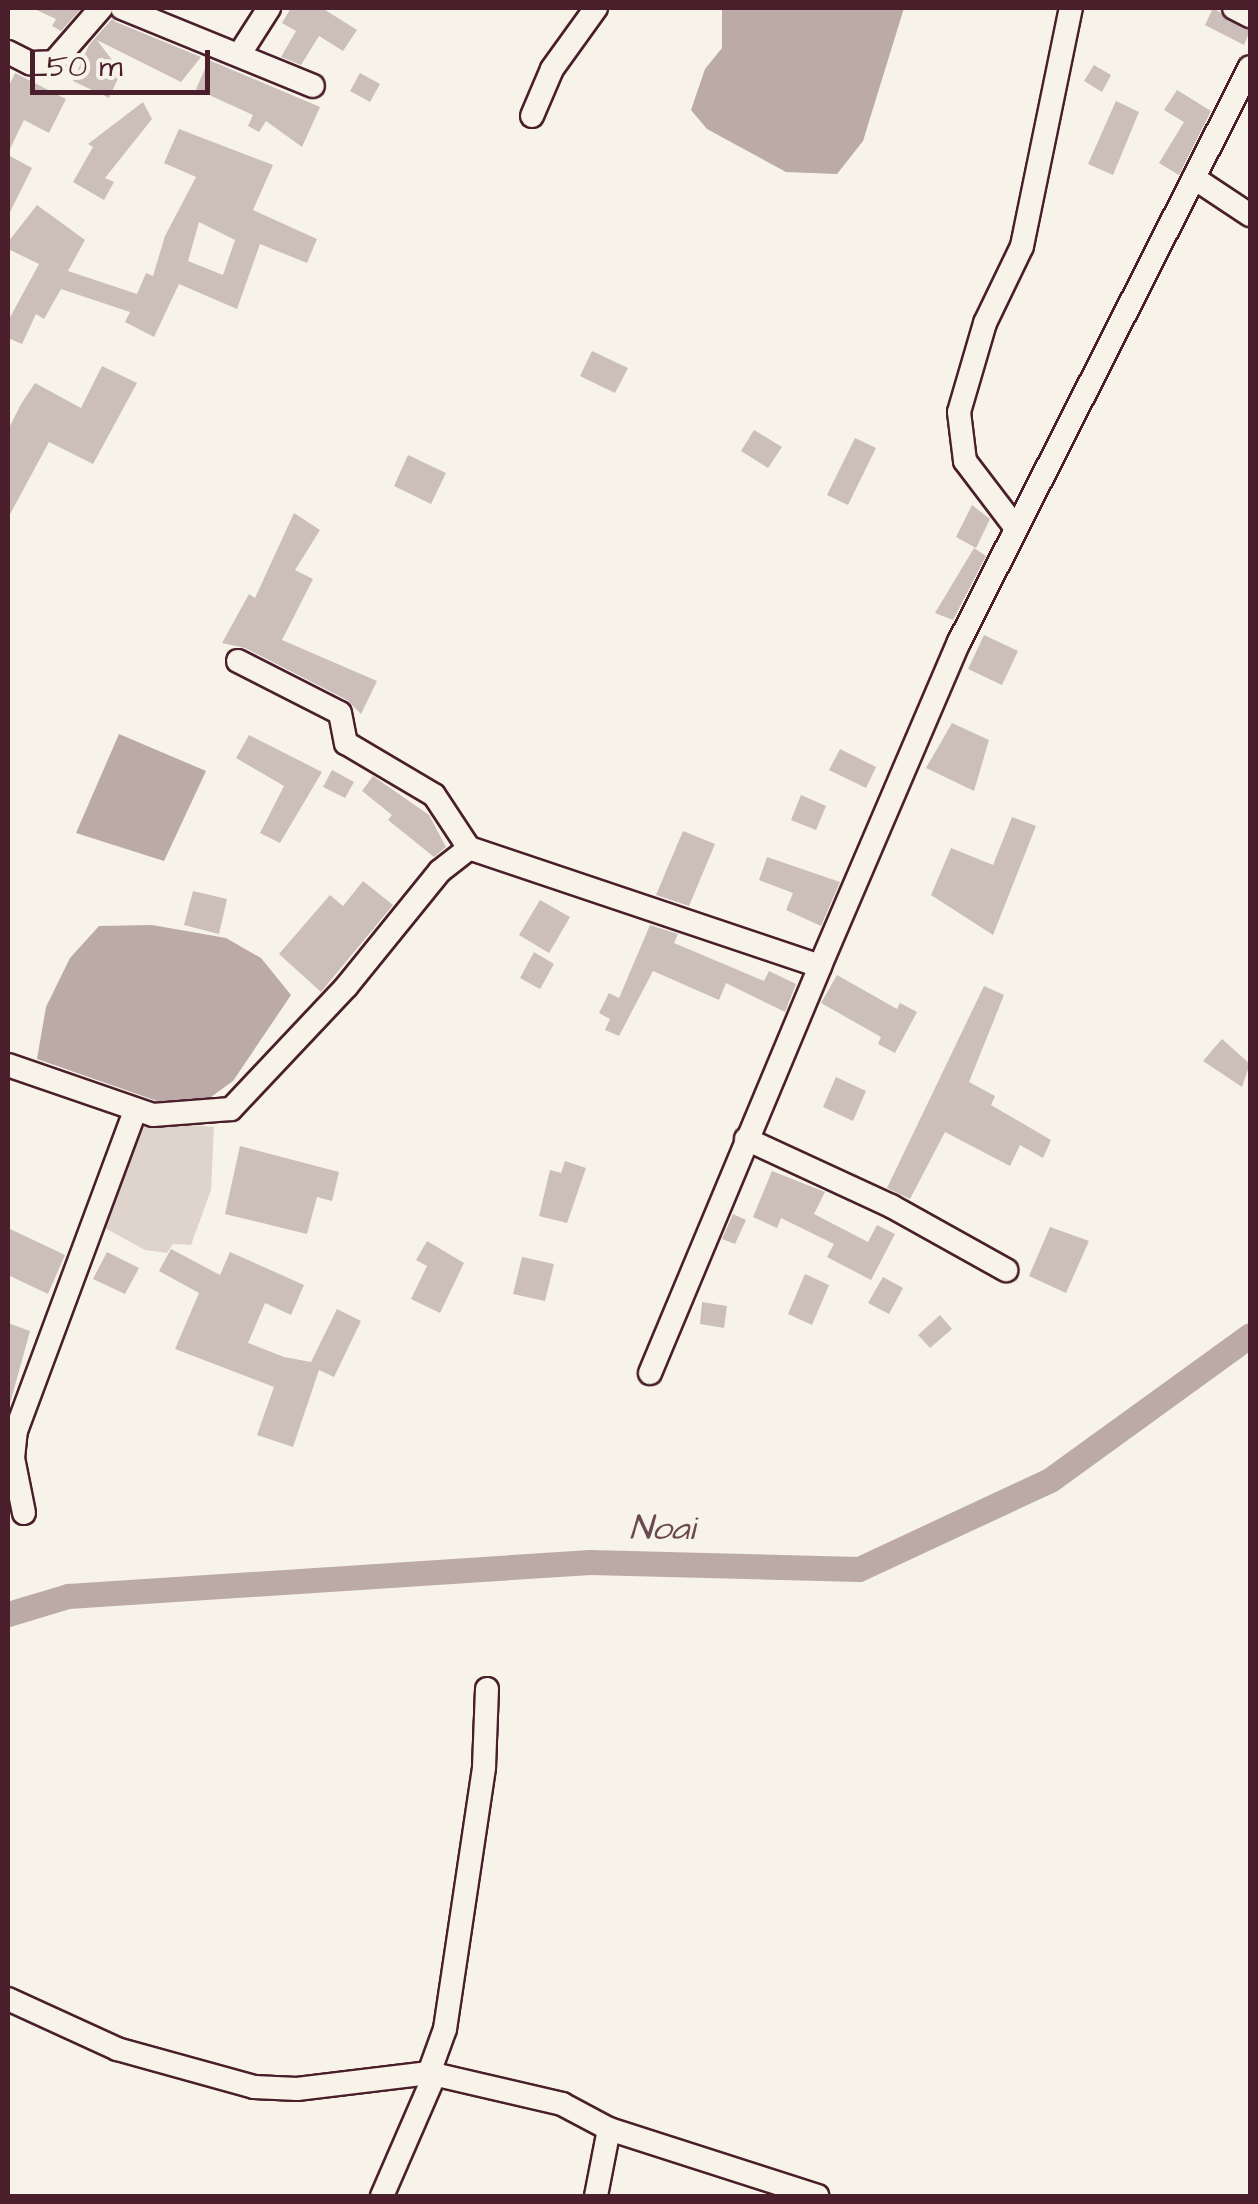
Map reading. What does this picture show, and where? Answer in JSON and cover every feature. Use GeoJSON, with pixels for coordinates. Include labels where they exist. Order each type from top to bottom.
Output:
{"type":"FeatureCollection","features":[{"type":"Feature","properties":{"kind":"street"},"geometry":{"type":"LineString","coordinates":[[8,52],[30,64],[54,62],[102,8]]}},
{"type":"Feature","properties":{"kind":"street"},"geometry":{"type":"LineString","coordinates":[[122,8],[312,86]]}},
{"type":"Feature","properties":{"kind":"street"},"geometry":{"type":"LineString","coordinates":[[238,56],[268,8]]}},
{"type":"Feature","properties":{"kind":"street"},"geometry":{"type":"LineString","coordinates":[[532,116],[552,69],[596,8]]}},
{"type":"Feature","properties":{"kind":"street"},"geometry":{"type":"LineString","coordinates":[[1016,528],[965,461],[958,412],[985,323],[1022,246],[1071,8]]}},
{"type":"Feature","properties":{"kind":"street"},"geometry":{"type":"LineString","coordinates":[[1234,8],[1250,16]]}},
{"type":"Feature","properties":{"kind":"street"},"geometry":{"type":"LineString","coordinates":[[650,1373],[882,809],[1016,528],[1250,67]]}},
{"type":"Feature","properties":{"kind":"street"},"geometry":{"type":"LineString","coordinates":[[1194,178],[1250,215]]}},
{"type":"Feature","properties":{"kind":"street"},"geometry":{"type":"LineString","coordinates":[[238,661],[340,713],[346,742],[434,796],[469,848],[820,966]]}},
{"type":"Feature","properties":{"kind":"street"},"geometry":{"type":"LineString","coordinates":[[8,1065],[135,1111],[217,1115],[244,1100],[440,871],[469,848]]}},
{"type":"Feature","properties":{"kind":"street"},"geometry":{"type":"LineString","coordinates":[[24,1513],[13,1458],[16,1431],[135,1111]]}},
{"type":"Feature","properties":{"kind":"street"},"geometry":{"type":"LineString","coordinates":[[746,1140],[892,1206],[1006,1270]]}},
{"type":"Feature","properties":{"kind":"street"},"geometry":{"type":"LineString","coordinates":[[382,2196],[432,2074],[445,2029],[484,1767],[488,1689]]}},
{"type":"Feature","properties":{"kind":"street"},"geometry":{"type":"LineString","coordinates":[[8,1999],[117,2049],[254,2088],[297,2089],[432,2074],[562,2104],[608,2128],[818,2196]]}},
{"type":"Feature","properties":{"kind":"street"},"geometry":{"type":"LineString","coordinates":[[596,2196],[608,2128]]}},
{"type":"Feature","properties":{"kind":"shaded area"},"geometry":{"type":"Polygon","coordinates":[[[722,8],[904,8],[863,141],[837,174],[786,172],[707,129],[691,110],[705,69],[722,48],[722,8]]]}},
{"type":"Feature","properties":{"kind":"shaded area"},"geometry":{"type":"Polygon","coordinates":[[[119,734],[206,771],[164,861],[76,833],[119,734]]]}},
{"type":"Feature","properties":{"kind":"shaded area"},"geometry":{"type":"Polygon","coordinates":[[[152,925],[226,938],[261,958],[291,995],[233,1081],[204,1102],[157,1101],[37,1059],[46,1007],[70,958],[99,926],[152,925]]]}},
{"type":"Feature","properties":{"kind":"shaded area"},"geometry":{"type":"Polygon","coordinates":[[[143,1120],[214,1127],[211,1190],[191,1245],[173,1244],[167,1253],[145,1250],[105,1228],[95,1243],[143,1120]]]}},
{"type":"Feature","properties":{"kind":"building"},"geometry":{"type":"Polygon","coordinates":[[[32,8],[82,8],[61,31],[52,26],[56,19],[32,8]]]}},
{"type":"Feature","properties":{"kind":"building"},"geometry":{"type":"Polygon","coordinates":[[[291,8],[322,8],[357,30],[343,51],[319,36],[301,65],[281,57],[296,31],[282,23],[291,8]]]}},
{"type":"Feature","properties":{"kind":"building"},"geometry":{"type":"Polygon","coordinates":[[[1213,8],[1250,31],[1244,45],[1205,25],[1213,8]]]}},
{"type":"Feature","properties":{"kind":"building"},"geometry":{"type":"Polygon","coordinates":[[[112,19],[201,57],[181,82],[97,40],[121,72],[109,98],[73,81],[89,45],[112,19]]]}},
{"type":"Feature","properties":{"kind":"building"},"geometry":{"type":"Polygon","coordinates":[[[209,60],[320,107],[302,147],[266,121],[259,132],[248,126],[253,115],[196,89],[209,60]]]}},
{"type":"Feature","properties":{"kind":"building"},"geometry":{"type":"Polygon","coordinates":[[[1094,65],[1111,75],[1102,92],[1084,81],[1094,65]]]}},
{"type":"Feature","properties":{"kind":"building"},"geometry":{"type":"Polygon","coordinates":[[[15,73],[66,99],[49,133],[24,120],[8,153],[8,88],[15,73]]]}},
{"type":"Feature","properties":{"kind":"building"},"geometry":{"type":"Polygon","coordinates":[[[360,73],[380,84],[370,102],[350,91],[360,73]]]}},
{"type":"Feature","properties":{"kind":"building"},"geometry":{"type":"Polygon","coordinates":[[[1177,90],[1211,111],[1179,175],[1159,163],[1184,122],[1164,110],[1177,90]]]}},
{"type":"Feature","properties":{"kind":"building"},"geometry":{"type":"Polygon","coordinates":[[[1116,101],[1139,112],[1113,175],[1088,164],[1116,101]]]}},
{"type":"Feature","properties":{"kind":"building"},"geometry":{"type":"Polygon","coordinates":[[[143,102],[152,119],[105,178],[114,182],[104,200],[73,182],[93,147],[88,144],[143,102]]]}},
{"type":"Feature","properties":{"kind":"building"},"geometry":{"type":"Polygon","coordinates":[[[179,129],[273,165],[253,210],[317,239],[307,263],[260,244],[237,309],[179,284],[154,337],[125,322],[130,312],[61,289],[44,319],[36,314],[22,344],[8,338],[8,321],[39,264],[8,249],[8,242],[37,205],[85,240],[68,271],[137,294],[146,273],[153,276],[165,236],[196,177],[164,163],[179,129]],[[199,222],[188,261],[223,275],[235,240],[199,222]]]}},
{"type":"Feature","properties":{"kind":"building"},"geometry":{"type":"Polygon","coordinates":[[[8,155],[32,168],[8,216],[8,155]]]}},
{"type":"Feature","properties":{"kind":"building"},"geometry":{"type":"Polygon","coordinates":[[[592,351],[628,368],[615,393],[580,376],[592,351]]]}},
{"type":"Feature","properties":{"kind":"building"},"geometry":{"type":"Polygon","coordinates":[[[102,366],[137,383],[93,464],[49,442],[8,518],[8,430],[21,404],[35,383],[81,408],[102,366]]]}},
{"type":"Feature","properties":{"kind":"building"},"geometry":{"type":"Polygon","coordinates":[[[754,430],[782,447],[768,468],[741,451],[754,430]]]}},
{"type":"Feature","properties":{"kind":"building"},"geometry":{"type":"Polygon","coordinates":[[[855,438],[876,448],[848,505],[827,495],[855,438]]]}},
{"type":"Feature","properties":{"kind":"building"},"geometry":{"type":"Polygon","coordinates":[[[408,455],[446,473],[431,504],[394,486],[408,455]]]}},
{"type":"Feature","properties":{"kind":"building"},"geometry":{"type":"Polygon","coordinates":[[[972,505],[990,519],[976,548],[956,537],[972,505]]]}},
{"type":"Feature","properties":{"kind":"building"},"geometry":{"type":"Polygon","coordinates":[[[294,513],[320,530],[295,570],[313,579],[282,640],[377,681],[361,714],[347,700],[245,648],[222,643],[249,594],[255,598],[294,513]]]}},
{"type":"Feature","properties":{"kind":"building"},"geometry":{"type":"Polygon","coordinates":[[[974,548],[986,556],[953,620],[935,613],[974,548]]]}},
{"type":"Feature","properties":{"kind":"building"},"geometry":{"type":"Polygon","coordinates":[[[984,635],[1018,651],[1002,685],[968,669],[984,635]]]}},
{"type":"Feature","properties":{"kind":"building"},"geometry":{"type":"Polygon","coordinates":[[[952,723],[989,740],[974,791],[926,768],[952,723]]]}},
{"type":"Feature","properties":{"kind":"building"},"geometry":{"type":"Polygon","coordinates":[[[249,735],[322,772],[280,843],[260,833],[284,786],[236,758],[249,735]]]}},
{"type":"Feature","properties":{"kind":"building"},"geometry":{"type":"Polygon","coordinates":[[[840,749],[876,767],[866,788],[829,770],[840,749]]]}},
{"type":"Feature","properties":{"kind":"building"},"geometry":{"type":"Polygon","coordinates":[[[332,770],[354,782],[345,798],[323,787],[332,770]]]}},
{"type":"Feature","properties":{"kind":"building"},"geometry":{"type":"Polygon","coordinates":[[[373,776],[429,815],[446,847],[434,857],[388,820],[392,815],[362,791],[373,776]]]}},
{"type":"Feature","properties":{"kind":"building"},"geometry":{"type":"Polygon","coordinates":[[[801,795],[826,806],[816,830],[791,820],[801,795]]]}},
{"type":"Feature","properties":{"kind":"building"},"geometry":{"type":"Polygon","coordinates":[[[1012,817],[1036,826],[993,935],[931,895],[951,848],[993,865],[1012,817]]]}},
{"type":"Feature","properties":{"kind":"building"},"geometry":{"type":"Polygon","coordinates":[[[683,831],[715,844],[689,906],[656,895],[683,831]]]}},
{"type":"Feature","properties":{"kind":"building"},"geometry":{"type":"Polygon","coordinates":[[[767,857],[840,882],[821,926],[786,910],[793,893],[759,880],[767,857]]]}},
{"type":"Feature","properties":{"kind":"building"},"geometry":{"type":"Polygon","coordinates":[[[363,881],[393,905],[321,992],[279,954],[330,895],[343,906],[363,881]]]}},
{"type":"Feature","properties":{"kind":"building"},"geometry":{"type":"Polygon","coordinates":[[[193,891],[227,899],[219,934],[184,925],[193,891]]]}},
{"type":"Feature","properties":{"kind":"building"},"geometry":{"type":"Polygon","coordinates":[[[540,900],[570,917],[549,953],[519,935],[540,900]]]}},
{"type":"Feature","properties":{"kind":"building"},"geometry":{"type":"Polygon","coordinates":[[[650,925],[678,934],[674,943],[764,981],[769,971],[796,984],[785,1012],[726,983],[719,1000],[653,971],[619,1036],[605,1030],[610,1019],[599,1013],[609,993],[619,998],[650,925]]]}},
{"type":"Feature","properties":{"kind":"building"},"geometry":{"type":"Polygon","coordinates":[[[534,952],[554,964],[540,989],[520,978],[534,952]]]}},
{"type":"Feature","properties":{"kind":"building"},"geometry":{"type":"Polygon","coordinates":[[[837,975],[897,1009],[900,1003],[917,1012],[895,1053],[878,1044],[881,1037],[821,1003],[837,975]]]}},
{"type":"Feature","properties":{"kind":"building"},"geometry":{"type":"Polygon","coordinates":[[[984,986],[1004,995],[969,1082],[995,1096],[991,1105],[1051,1140],[1043,1158],[1020,1145],[1010,1166],[945,1132],[910,1199],[887,1188],[984,986]]]}},
{"type":"Feature","properties":{"kind":"building"},"geometry":{"type":"Polygon","coordinates":[[[1222,1039],[1250,1064],[1242,1087],[1203,1061],[1222,1039]]]}},
{"type":"Feature","properties":{"kind":"building"},"geometry":{"type":"Polygon","coordinates":[[[836,1077],[866,1091],[853,1121],[823,1107],[836,1077]]]}},
{"type":"Feature","properties":{"kind":"building"},"geometry":{"type":"Polygon","coordinates":[[[240,1146],[339,1172],[332,1201],[317,1197],[307,1234],[225,1214],[240,1146]]]}},
{"type":"Feature","properties":{"kind":"building"},"geometry":{"type":"Polygon","coordinates":[[[565,1161],[586,1168],[567,1223],[539,1216],[550,1170],[561,1173],[565,1161]]]}},
{"type":"Feature","properties":{"kind":"building"},"geometry":{"type":"Polygon","coordinates":[[[772,1171],[825,1192],[814,1214],[868,1242],[877,1225],[895,1234],[871,1280],[827,1257],[834,1244],[781,1218],[777,1228],[753,1217],[772,1171]]]}},
{"type":"Feature","properties":{"kind":"building"},"geometry":{"type":"Polygon","coordinates":[[[733,1214],[746,1220],[735,1244],[722,1239],[733,1214]]]}},
{"type":"Feature","properties":{"kind":"building"},"geometry":{"type":"Polygon","coordinates":[[[1050,1227],[1089,1241],[1066,1293],[1029,1276],[1050,1227]]]}},
{"type":"Feature","properties":{"kind":"building"},"geometry":{"type":"Polygon","coordinates":[[[8,1228],[65,1255],[48,1294],[8,1275],[8,1228]]]}},
{"type":"Feature","properties":{"kind":"building"},"geometry":{"type":"Polygon","coordinates":[[[427,1241],[464,1263],[440,1313],[411,1299],[427,1266],[416,1260],[427,1241]]]}},
{"type":"Feature","properties":{"kind":"building"},"geometry":{"type":"Polygon","coordinates":[[[171,1249],[220,1275],[230,1252],[304,1285],[291,1315],[265,1303],[248,1343],[284,1357],[311,1362],[337,1309],[361,1321],[334,1377],[319,1370],[293,1447],[257,1435],[274,1387],[175,1349],[199,1293],[159,1271],[171,1249]]]}},
{"type":"Feature","properties":{"kind":"building"},"geometry":{"type":"Polygon","coordinates":[[[107,1252],[139,1268],[125,1294],[93,1279],[107,1252]]]}},
{"type":"Feature","properties":{"kind":"building"},"geometry":{"type":"Polygon","coordinates":[[[522,1257],[554,1264],[545,1301],[513,1294],[522,1257]]]}},
{"type":"Feature","properties":{"kind":"building"},"geometry":{"type":"Polygon","coordinates":[[[805,1274],[829,1285],[812,1325],[788,1314],[805,1274]]]}},
{"type":"Feature","properties":{"kind":"building"},"geometry":{"type":"Polygon","coordinates":[[[883,1277],[903,1288],[889,1314],[868,1303],[883,1277]]]}},
{"type":"Feature","properties":{"kind":"building"},"geometry":{"type":"Polygon","coordinates":[[[702,1302],[727,1306],[724,1328],[700,1324],[702,1302]]]}},
{"type":"Feature","properties":{"kind":"building"},"geometry":{"type":"Polygon","coordinates":[[[940,1315],[952,1329],[930,1348],[918,1335],[940,1315]]]}},
{"type":"Feature","properties":{"kind":"building"},"geometry":{"type":"Polygon","coordinates":[[[8,1323],[30,1331],[8,1411],[8,1323]]]}},
{"type":"Feature","properties":{"kind":"waterway","name":"Noai"},"geometry":{"type":"LineString","coordinates":[[8,1614],[68,1596],[590,1562],[859,1569],[1050,1480],[1250,1335]]}}]}
